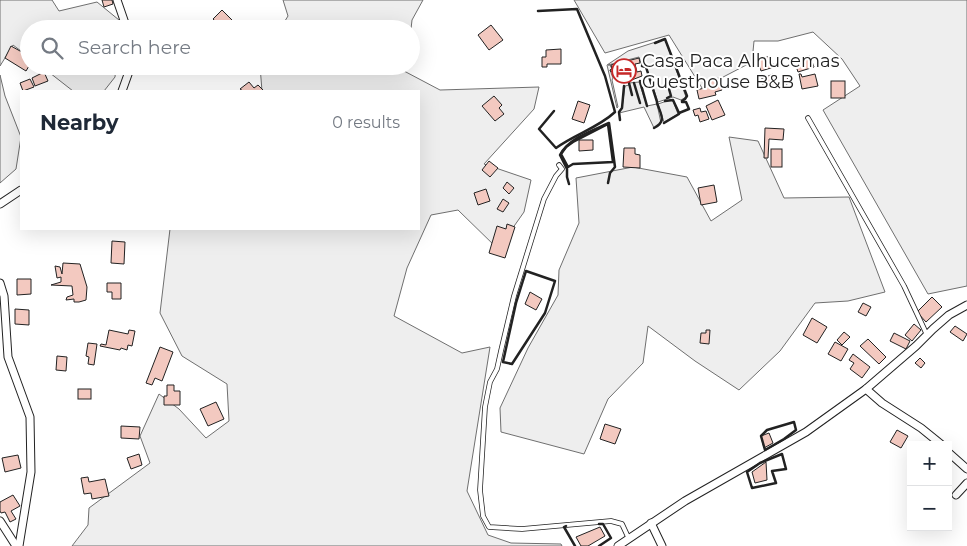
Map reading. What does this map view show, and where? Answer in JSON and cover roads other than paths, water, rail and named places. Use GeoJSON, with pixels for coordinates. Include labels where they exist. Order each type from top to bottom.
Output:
{"type":"FeatureCollection","features":[{"type":"Feature","properties":{"kind":"street"},"geometry":{"type":"LineString","coordinates":[[117,0],[124,20]]}},
{"type":"Feature","properties":{"kind":"street"},"geometry":{"type":"LineString","coordinates":[[122,90],[128,75]]}},
{"type":"Feature","properties":{"kind":"street"},"geometry":{"type":"LineString","coordinates":[[0,204],[20,191]]}},
{"type":"Feature","properties":{"kind":"street"},"geometry":{"type":"LineString","coordinates":[[0,283],[4,296],[3,336],[8,357],[30,416],[31,472],[17,546]]}},
{"type":"Feature","properties":{"kind":"street"},"geometry":{"type":"LineString","coordinates":[[618,546],[686,501],[806,432],[866,389],[950,315],[967,305]]}},
{"type":"Feature","properties":{"kind":"street"},"geometry":{"type":"LineString","coordinates":[[866,389],[882,403],[921,428],[937,441]]}},
{"type":"Feature","properties":{"kind":"street"},"geometry":{"type":"LineString","coordinates":[[952,456],[967,469]]}},
{"type":"Feature","properties":{"kind":"street"},"geometry":{"type":"LineString","coordinates":[[956,495],[967,483]]}},
{"type":"Feature","properties":{"kind":"street"},"geometry":{"type":"LineString","coordinates":[[0,521],[17,546]]}},
{"type":"Feature","properties":{"kind":"street"},"geometry":{"type":"LineString","coordinates":[[651,523],[662,546]]}},
{"type":"Feature","properties":{"kind":"lane"},"geometry":{"type":"LineString","coordinates":[[808,118],[904,286],[926,335]]}},
{"type":"Feature","properties":{"kind":"lane"},"geometry":{"type":"LineString","coordinates":[[559,165],[562,169],[556,176],[544,199],[514,296],[497,369],[490,382],[482,436],[480,490],[483,516],[489,527],[522,529],[612,521],[622,524],[629,539]]}},
{"type":"Feature","properties":{"kind":"place","name":"Casa Paca Alhucemas Guesthouse B&B"},"geometry":{"type":"Point","coordinates":[624,71]}}]}
